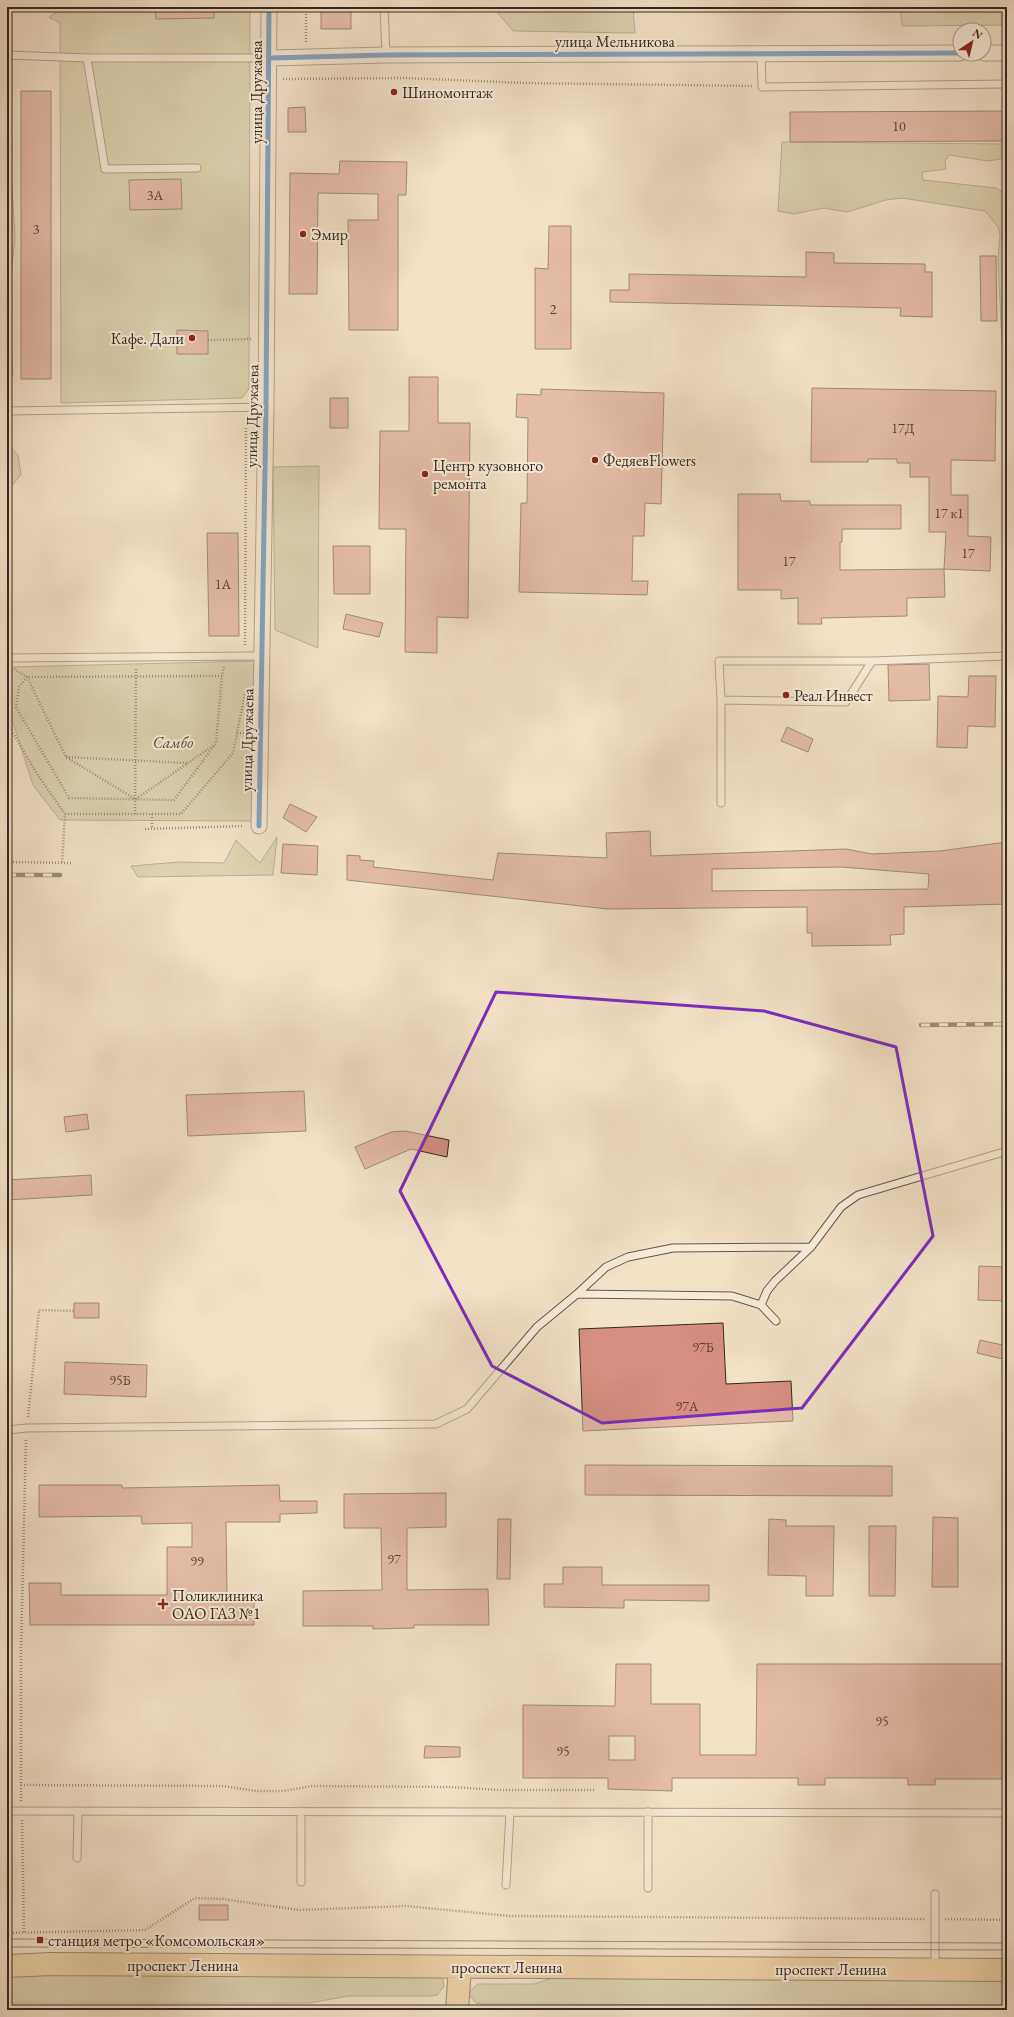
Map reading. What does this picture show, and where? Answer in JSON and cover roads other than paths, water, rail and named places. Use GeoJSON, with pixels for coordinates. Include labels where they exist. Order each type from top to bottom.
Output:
{"type":"FeatureCollection","features":[{"type":"Feature","properties":{"kind":"main road","name":"проспект Ленина"},"geometry":{"type":"LineString","coordinates":[[7,1966],[51,1964],[1007,1970]]}},
{"type":"Feature","properties":{"kind":"main road"},"geometry":{"type":"LineString","coordinates":[[456,2010],[460,1967]]}},
{"type":"Feature","properties":{"kind":"street","name":"улица Дружаева"},"geometry":{"type":"LineString","coordinates":[[259,826],[266,407],[270,58],[269,7]]}},
{"type":"Feature","properties":{"kind":"street","name":"улица Мельникова"},"geometry":{"type":"LineString","coordinates":[[270,58],[386,55],[952,53]]}},
{"type":"Feature","properties":{"kind":"street"},"geometry":{"type":"LineString","coordinates":[[992,53],[1007,53]]}},
{"type":"Feature","properties":{"kind":"lane"},"geometry":{"type":"LineString","coordinates":[[384,7],[386,55]]}},
{"type":"Feature","properties":{"kind":"lane"},"geometry":{"type":"LineString","coordinates":[[762,54],[762,87],[1007,84]]}},
{"type":"Feature","properties":{"kind":"lane"},"geometry":{"type":"LineString","coordinates":[[7,56],[87,58],[270,58]]}},
{"type":"Feature","properties":{"kind":"lane"},"geometry":{"type":"LineString","coordinates":[[87,58],[105,170],[197,168]]}},
{"type":"Feature","properties":{"kind":"lane"},"geometry":{"type":"LineString","coordinates":[[7,411],[266,407]]}},
{"type":"Feature","properties":{"kind":"lane"},"geometry":{"type":"LineString","coordinates":[[7,658],[261,656]]}},
{"type":"Feature","properties":{"kind":"lane"},"geometry":{"type":"LineString","coordinates":[[720,803],[720,661],[872,661],[1007,656]]}},
{"type":"Feature","properties":{"kind":"lane"},"geometry":{"type":"LineString","coordinates":[[721,700],[846,702],[872,661]]}},
{"type":"Feature","properties":{"kind":"lane"},"geometry":{"type":"LineString","coordinates":[[761,1305],[772,1286],[811,1247],[841,1207],[858,1195],[1007,1151]]}},
{"type":"Feature","properties":{"kind":"lane"},"geometry":{"type":"LineString","coordinates":[[7,1430],[27,1428],[436,1424],[466,1409],[537,1327],[578,1294],[606,1267],[628,1257],[673,1248],[811,1247]]}},
{"type":"Feature","properties":{"kind":"lane"},"geometry":{"type":"LineString","coordinates":[[578,1294],[732,1296],[761,1305],[776,1321]]}},
{"type":"Feature","properties":{"kind":"lane"},"geometry":{"type":"LineString","coordinates":[[7,1811],[1007,1813]]}},
{"type":"Feature","properties":{"kind":"lane"},"geometry":{"type":"LineString","coordinates":[[77,1858],[78,1811]]}},
{"type":"Feature","properties":{"kind":"lane"},"geometry":{"type":"LineString","coordinates":[[300,1882],[301,1811]]}},
{"type":"Feature","properties":{"kind":"lane"},"geometry":{"type":"LineString","coordinates":[[506,1885],[510,1812]]}},
{"type":"Feature","properties":{"kind":"lane"},"geometry":{"type":"LineString","coordinates":[[648,1812],[648,1888]]}},
{"type":"Feature","properties":{"kind":"lane"},"geometry":{"type":"LineString","coordinates":[[935,1894],[935,1969]]}},
{"type":"Feature","properties":{"kind":"tram line"},"geometry":{"type":"LineString","coordinates":[[7,1939],[1007,1943]]}},
{"type":"Feature","properties":{"kind":"tram line"},"geometry":{"type":"LineString","coordinates":[[7,1947],[1007,1950]]}},
{"type":"Feature","properties":{"kind":"railway"},"geometry":{"type":"LineString","coordinates":[[7,875],[60,875]]}},
{"type":"Feature","properties":{"kind":"railway"},"geometry":{"type":"LineString","coordinates":[[921,1025],[1007,1024]]}},
{"type":"Feature","properties":{"kind":"place","name":"Шиномонтаж"},"geometry":{"type":"Point","coordinates":[394,92]}},
{"type":"Feature","properties":{"kind":"place","name":"Эмир"},"geometry":{"type":"Point","coordinates":[303,234]}},
{"type":"Feature","properties":{"kind":"place","name":"Кафе. Дали"},"geometry":{"type":"Point","coordinates":[192,338]}},
{"type":"Feature","properties":{"kind":"place","name":"ФедяевFlowers"},"geometry":{"type":"Point","coordinates":[595,460]}},
{"type":"Feature","properties":{"kind":"place","name":"Центр кузовного ремонта"},"geometry":{"type":"Point","coordinates":[425,474]}},
{"type":"Feature","properties":{"kind":"place","name":"Реал Инвест"},"geometry":{"type":"Point","coordinates":[786,695]}},
{"type":"Feature","properties":{"kind":"place","name":"Поликлиника ОАО ГАЗ №1"},"geometry":{"type":"Point","coordinates":[163,1604]}},
{"type":"Feature","properties":{"kind":"place","name":"станция метро «Комсомольская»"},"geometry":{"type":"Point","coordinates":[40,1940]}},
{"type":"Feature","properties":{"kind":"park label","name":"Самбо"},"geometry":{"type":"Point","coordinates":[173,742]}}]}
